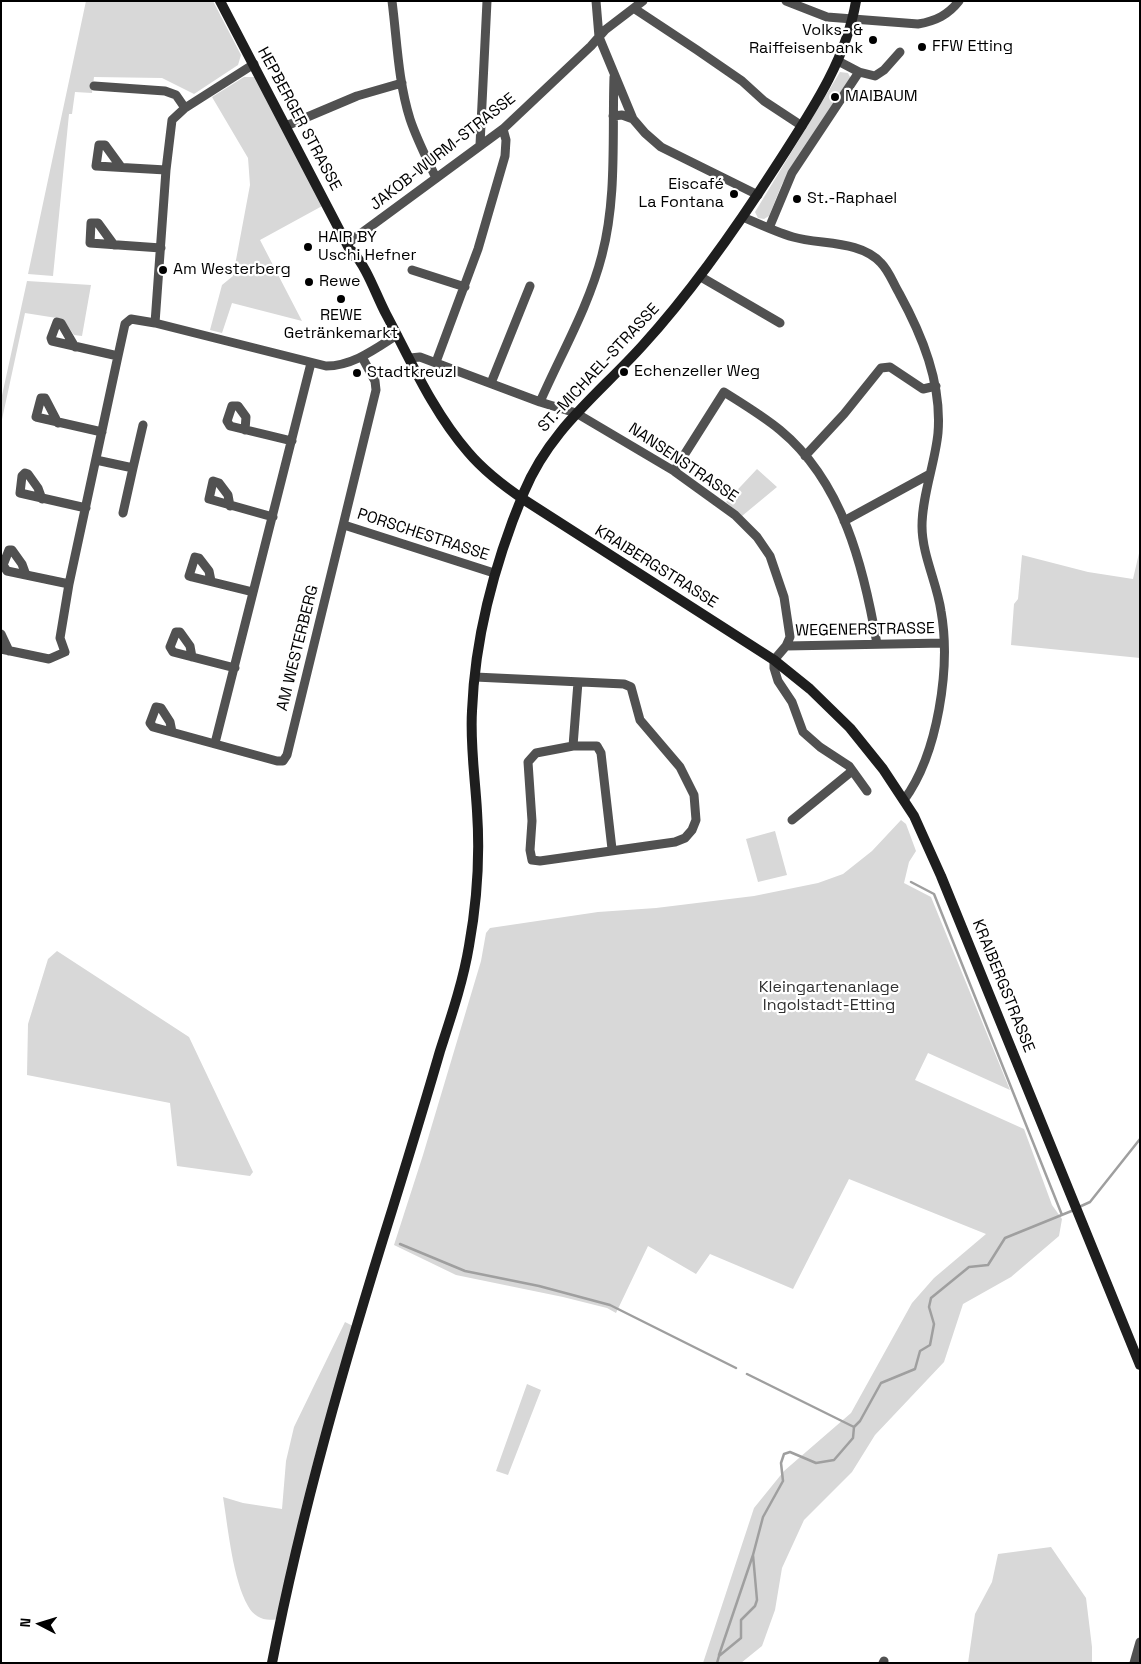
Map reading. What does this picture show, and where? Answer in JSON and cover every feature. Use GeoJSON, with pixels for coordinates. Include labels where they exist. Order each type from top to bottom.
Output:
{"type":"FeatureCollection","features":[{"type":"Feature","properties":{"kind":"street","name":"HEPBERGER STRASSE"},"geometry":{"type":"LineString","coordinates":[[220,1],[350,247],[361,262],[372,288],[397,335],[446,423],[468,452],[488,472],[522,498]]}},
{"type":"Feature","properties":{"kind":"street"},"geometry":{"type":"LineString","coordinates":[[392,1],[402,83],[417,136],[436,178]]}},
{"type":"Feature","properties":{"kind":"street"},"geometry":{"type":"LineString","coordinates":[[480,145],[487,1]]}},
{"type":"Feature","properties":{"kind":"street"},"geometry":{"type":"LineString","coordinates":[[596,1],[599,37],[633,119],[660,147],[758,195]]}},
{"type":"Feature","properties":{"kind":"street","name":"JAKOB-WURM-STRASSE"},"geometry":{"type":"LineString","coordinates":[[350,247],[436,178],[503,129],[606,30],[643,1]]}},
{"type":"Feature","properties":{"kind":"street"},"geometry":{"type":"LineString","coordinates":[[786,1],[827,17],[902,23],[931,22],[952,11],[959,1]]}},
{"type":"Feature","properties":{"kind":"street","name":"ST.-MICHAEL-STRASSE"},"geometry":{"type":"LineString","coordinates":[[272,1663],[297,1545],[334,1402],[465,967],[472,926],[478,852],[472,740],[475,677],[484,611],[494,573],[522,498],[546,449],[576,413],[640,349],[701,277],[743,217],[802,126],[838,61],[853,19],[856,1]]}},
{"type":"Feature","properties":{"kind":"street"},"geometry":{"type":"LineString","coordinates":[[635,9],[742,81],[764,101],[802,126]]}},
{"type":"Feature","properties":{"kind":"street"},"geometry":{"type":"LineString","coordinates":[[838,61],[859,72],[875,76],[884,70],[900,52]]}},
{"type":"Feature","properties":{"kind":"street"},"geometry":{"type":"LineString","coordinates":[[155,323],[169,128],[172,120],[185,108],[254,64]]}},
{"type":"Feature","properties":{"kind":"street"},"geometry":{"type":"LineString","coordinates":[[769,228],[792,173],[859,72]]}},
{"type":"Feature","properties":{"kind":"street"},"geometry":{"type":"LineString","coordinates":[[540,402],[590,291],[602,255],[611,212],[614,77]]}},
{"type":"Feature","properties":{"kind":"street"},"geometry":{"type":"LineString","coordinates":[[286,126],[357,96],[402,83]]}},
{"type":"Feature","properties":{"kind":"street"},"geometry":{"type":"LineString","coordinates":[[94,86],[165,91],[176,95],[185,108]]}},
{"type":"Feature","properties":{"kind":"street"},"geometry":{"type":"LineString","coordinates":[[613,116],[622,115],[633,119]]}},
{"type":"Feature","properties":{"kind":"street"},"geometry":{"type":"LineString","coordinates":[[436,362],[465,286],[505,156],[506,140],[503,129]]}},
{"type":"Feature","properties":{"kind":"street"},"geometry":{"type":"LineString","coordinates":[[121,168],[166,170]]}},
{"type":"Feature","properties":{"kind":"street"},"geometry":{"type":"LineString","coordinates":[[743,217],[793,237],[862,250],[874,255],[884,266],[909,312],[925,349],[936,386],[938,433],[922,527],[941,611],[945,674],[940,710],[917,782],[904,800]]}},
{"type":"Feature","properties":{"kind":"street"},"geometry":{"type":"LineString","coordinates":[[114,245],[161,248]]}},
{"type":"Feature","properties":{"kind":"street"},"geometry":{"type":"LineString","coordinates":[[412,270],[465,286]]}},
{"type":"Feature","properties":{"kind":"street"},"geometry":{"type":"LineString","coordinates":[[701,277],[780,323]]}},
{"type":"Feature","properties":{"kind":"street"},"geometry":{"type":"LineString","coordinates":[[491,383],[530,286]]}},
{"type":"Feature","properties":{"kind":"street"},"geometry":{"type":"LineString","coordinates":[[1,634],[5,650],[49,659],[65,652],[60,638],[69,584],[118,356],[126,324],[131,319],[155,323],[311,363],[340,365],[362,357],[397,335]]}},
{"type":"Feature","properties":{"kind":"street"},"geometry":{"type":"LineString","coordinates":[[75,347],[118,356]]}},
{"type":"Feature","properties":{"kind":"street","name":"AM WESTERBERG"},"geometry":{"type":"LineString","coordinates":[[215,743],[277,761],[284,761],[376,390],[375,381],[362,357]]}},
{"type":"Feature","properties":{"kind":"street"},"geometry":{"type":"LineString","coordinates":[[410,358],[420,357],[436,362],[540,402],[576,413]]}},
{"type":"Feature","properties":{"kind":"street"},"geometry":{"type":"LineString","coordinates":[[172,732],[215,743],[311,363]]}},
{"type":"Feature","properties":{"kind":"street"},"geometry":{"type":"LineString","coordinates":[[805,456],[844,414],[881,368],[890,367],[923,389],[936,386]]}},
{"type":"Feature","properties":{"kind":"street"},"geometry":{"type":"LineString","coordinates":[[674,471],[724,392],[781,431],[805,456],[830,494],[844,521],[869,597],[877,644]]}},
{"type":"Feature","properties":{"kind":"street","name":"NANSENSTRASSE"},"geometry":{"type":"LineString","coordinates":[[576,413],[674,471],[735,515],[757,537],[770,556],[784,596],[790,636],[786,646]]}},
{"type":"Feature","properties":{"kind":"street"},"geometry":{"type":"LineString","coordinates":[[58,423],[102,432]]}},
{"type":"Feature","properties":{"kind":"street"},"geometry":{"type":"LineString","coordinates":[[122,513],[143,425]]}},
{"type":"Feature","properties":{"kind":"street"},"geometry":{"type":"LineString","coordinates":[[246,430],[292,441]]}},
{"type":"Feature","properties":{"kind":"street"},"geometry":{"type":"LineString","coordinates":[[96,460],[133,468]]}},
{"type":"Feature","properties":{"kind":"street"},"geometry":{"type":"LineString","coordinates":[[844,521],[930,474]]}},
{"type":"Feature","properties":{"kind":"street","name":"KRAIBERGSTRASSE"},"geometry":{"type":"LineString","coordinates":[[522,498],[774,660],[834,710],[869,750],[904,800],[942,876],[1140,1364]]}},
{"type":"Feature","properties":{"kind":"street"},"geometry":{"type":"LineString","coordinates":[[42,499],[86,508]]}},
{"type":"Feature","properties":{"kind":"street"},"geometry":{"type":"LineString","coordinates":[[230,506],[273,517]]}},
{"type":"Feature","properties":{"kind":"street","name":"PORSCHESTRASSE"},"geometry":{"type":"LineString","coordinates":[[344,525],[494,573]]}},
{"type":"Feature","properties":{"kind":"street"},"geometry":{"type":"LineString","coordinates":[[26,575],[69,584]]}},
{"type":"Feature","properties":{"kind":"street"},"geometry":{"type":"LineString","coordinates":[[211,581],[253,592]]}},
{"type":"Feature","properties":{"kind":"street","name":"WEGENERSTRASSE"},"geometry":{"type":"LineString","coordinates":[[786,646],[944,643]]}},
{"type":"Feature","properties":{"kind":"street"},"geometry":{"type":"LineString","coordinates":[[786,646],[774,660],[774,668],[778,681],[792,702],[803,732],[820,747],[838,757],[852,771],[867,791]]}},
{"type":"Feature","properties":{"kind":"street"},"geometry":{"type":"LineString","coordinates":[[192,657],[235,668]]}},
{"type":"Feature","properties":{"kind":"street"},"geometry":{"type":"LineString","coordinates":[[475,677],[624,684],[630,687],[640,720],[665,748],[689,782],[694,795],[696,820],[692,830],[680,841],[612,849],[540,861],[532,860],[530,850],[532,821],[528,762],[536,754],[573,746],[590,744],[597,746],[601,753],[612,849]]}},
{"type":"Feature","properties":{"kind":"street"},"geometry":{"type":"LineString","coordinates":[[573,746],[578,682]]}},
{"type":"Feature","properties":{"kind":"street"},"geometry":{"type":"LineString","coordinates":[[792,820],[852,771]]}},
{"type":"Feature","properties":{"kind":"street"},"geometry":{"type":"LineString","coordinates":[[1134,1663],[1140,1642]]}},
{"type":"Feature","properties":{"kind":"green space"},"geometry":{"type":"Polygon","coordinates":[[[86,1],[213,1],[241,55],[238,65],[194,94],[162,78],[94,77],[92,93],[75,92],[72,114],[69,114],[53,276],[28,274],[86,1]]]}},
{"type":"Feature","properties":{"kind":"green space"},"geometry":{"type":"Polygon","coordinates":[[[840,72],[848,73],[851,79],[782,184],[769,216],[764,219],[758,218],[755,212],[840,72]]]}},
{"type":"Feature","properties":{"kind":"green space"},"geometry":{"type":"Polygon","coordinates":[[[244,77],[256,77],[324,205],[260,240],[302,321],[232,303],[222,333],[210,330],[222,285],[233,276],[250,185],[248,158],[212,97],[244,77]]]}},
{"type":"Feature","properties":{"kind":"green space"},"geometry":{"type":"Polygon","coordinates":[[[27,281],[91,285],[82,336],[74,335],[63,319],[25,313],[1,424],[1,400],[27,281]]]}},
{"type":"Feature","properties":{"kind":"green space"},"geometry":{"type":"Polygon","coordinates":[[[757,469],[777,487],[742,516],[726,502],[757,469]]]}},
{"type":"Feature","properties":{"kind":"green space"},"geometry":{"type":"Polygon","coordinates":[[[1140,549],[1140,658],[1011,645],[1014,604],[1018,599],[1022,555],[1088,572],[1133,579],[1140,549]]]}},
{"type":"Feature","properties":{"kind":"green space","name":"Kleingartenanlage Ingolstadt-Etting"},"geometry":{"type":"Polygon","coordinates":[[[901,820],[906,824],[916,851],[909,862],[904,883],[931,897],[1010,1090],[928,1053],[915,1080],[1024,1129],[1052,1205],[1062,1219],[1059,1236],[1011,1277],[963,1304],[944,1362],[875,1435],[852,1472],[804,1520],[782,1568],[775,1610],[762,1646],[741,1663],[703,1663],[754,1508],[784,1471],[851,1413],[912,1303],[934,1278],[986,1234],[849,1179],[793,1289],[710,1254],[696,1274],[648,1246],[616,1313],[607,1308],[563,1297],[456,1275],[394,1245],[481,961],[486,933],[490,928],[598,912],[656,908],[754,896],[818,883],[843,874],[872,851],[901,820]]]}},
{"type":"Feature","properties":{"kind":"green space"},"geometry":{"type":"Polygon","coordinates":[[[775,831],[787,875],[758,882],[746,839],[775,831]]]}},
{"type":"Feature","properties":{"kind":"green space"},"geometry":{"type":"Polygon","coordinates":[[[57,951],[189,1037],[253,1172],[250,1176],[177,1166],[170,1103],[27,1075],[28,1024],[48,959],[57,951]]]}},
{"type":"Feature","properties":{"kind":"green space"},"geometry":{"type":"Polygon","coordinates":[[[345,1322],[353,1326],[313,1463],[283,1599],[277,1619],[264,1619],[250,1610],[238,1582],[223,1497],[243,1503],[282,1509],[286,1461],[294,1427],[345,1322]]]}},
{"type":"Feature","properties":{"kind":"green space"},"geometry":{"type":"Polygon","coordinates":[[[527,1384],[541,1390],[508,1475],[496,1471],[527,1384]]]}},
{"type":"Feature","properties":{"kind":"green space"},"geometry":{"type":"Polygon","coordinates":[[[1051,1547],[1086,1598],[1092,1663],[968,1663],[975,1614],[992,1582],[998,1554],[1051,1547]]]}},
{"type":"Feature","properties":{"kind":"waterway"},"geometry":{"type":"LineString","coordinates":[[911,882],[934,894],[1062,1215]]}},
{"type":"Feature","properties":{"kind":"waterway"},"geometry":{"type":"LineString","coordinates":[[1079,1207],[1090,1202],[1140,1139]]}},
{"type":"Feature","properties":{"kind":"waterway"},"geometry":{"type":"LineString","coordinates":[[717,1663],[719,1656],[741,1638],[741,1620],[755,1606],[757,1600],[753,1555],[763,1517],[783,1481],[781,1463],[784,1454],[790,1452],[816,1463],[834,1460],[853,1438],[854,1427],[860,1421],[881,1383],[915,1369],[920,1351],[930,1345],[934,1324],[929,1307],[931,1298],[969,1267],[988,1265],[1005,1238],[1074,1210]]}},
{"type":"Feature","properties":{"kind":"waterway"},"geometry":{"type":"LineString","coordinates":[[400,1244],[465,1271],[539,1286],[610,1305],[736,1368]]}},
{"type":"Feature","properties":{"kind":"waterway"},"geometry":{"type":"LineString","coordinates":[[747,1374],[854,1427]]}},
{"type":"Feature","properties":{"kind":"waterway"},"geometry":{"type":"LineString","coordinates":[[719,1655],[753,1555]]}},
{"type":"Feature","properties":{"kind":"place","name":"Volks- & Raiffeisenbank"},"geometry":{"type":"Point","coordinates":[873,40]}},
{"type":"Feature","properties":{"kind":"place","name":"FFW Etting"},"geometry":{"type":"Point","coordinates":[922,47]}},
{"type":"Feature","properties":{"kind":"place","name":"MAIBAUM"},"geometry":{"type":"Point","coordinates":[835,97]}},
{"type":"Feature","properties":{"kind":"place","name":"Eiscafé La Fontana"},"geometry":{"type":"Point","coordinates":[734,194]}},
{"type":"Feature","properties":{"kind":"place","name":"St.-Raphael"},"geometry":{"type":"Point","coordinates":[797,199]}},
{"type":"Feature","properties":{"kind":"place","name":"HAIR BY Uschi Hefner"},"geometry":{"type":"Point","coordinates":[308,247]}},
{"type":"Feature","properties":{"kind":"place","name":"Am Westerberg"},"geometry":{"type":"Point","coordinates":[163,270]}},
{"type":"Feature","properties":{"kind":"place","name":"Rewe"},"geometry":{"type":"Point","coordinates":[309,282]}},
{"type":"Feature","properties":{"kind":"place","name":"REWE Getränkemarkt"},"geometry":{"type":"Point","coordinates":[341,299]}},
{"type":"Feature","properties":{"kind":"place","name":"Echenzeller Weg"},"geometry":{"type":"Point","coordinates":[624,372]}},
{"type":"Feature","properties":{"kind":"place","name":"Stadtkreuzl"},"geometry":{"type":"Point","coordinates":[357,373]}}]}
